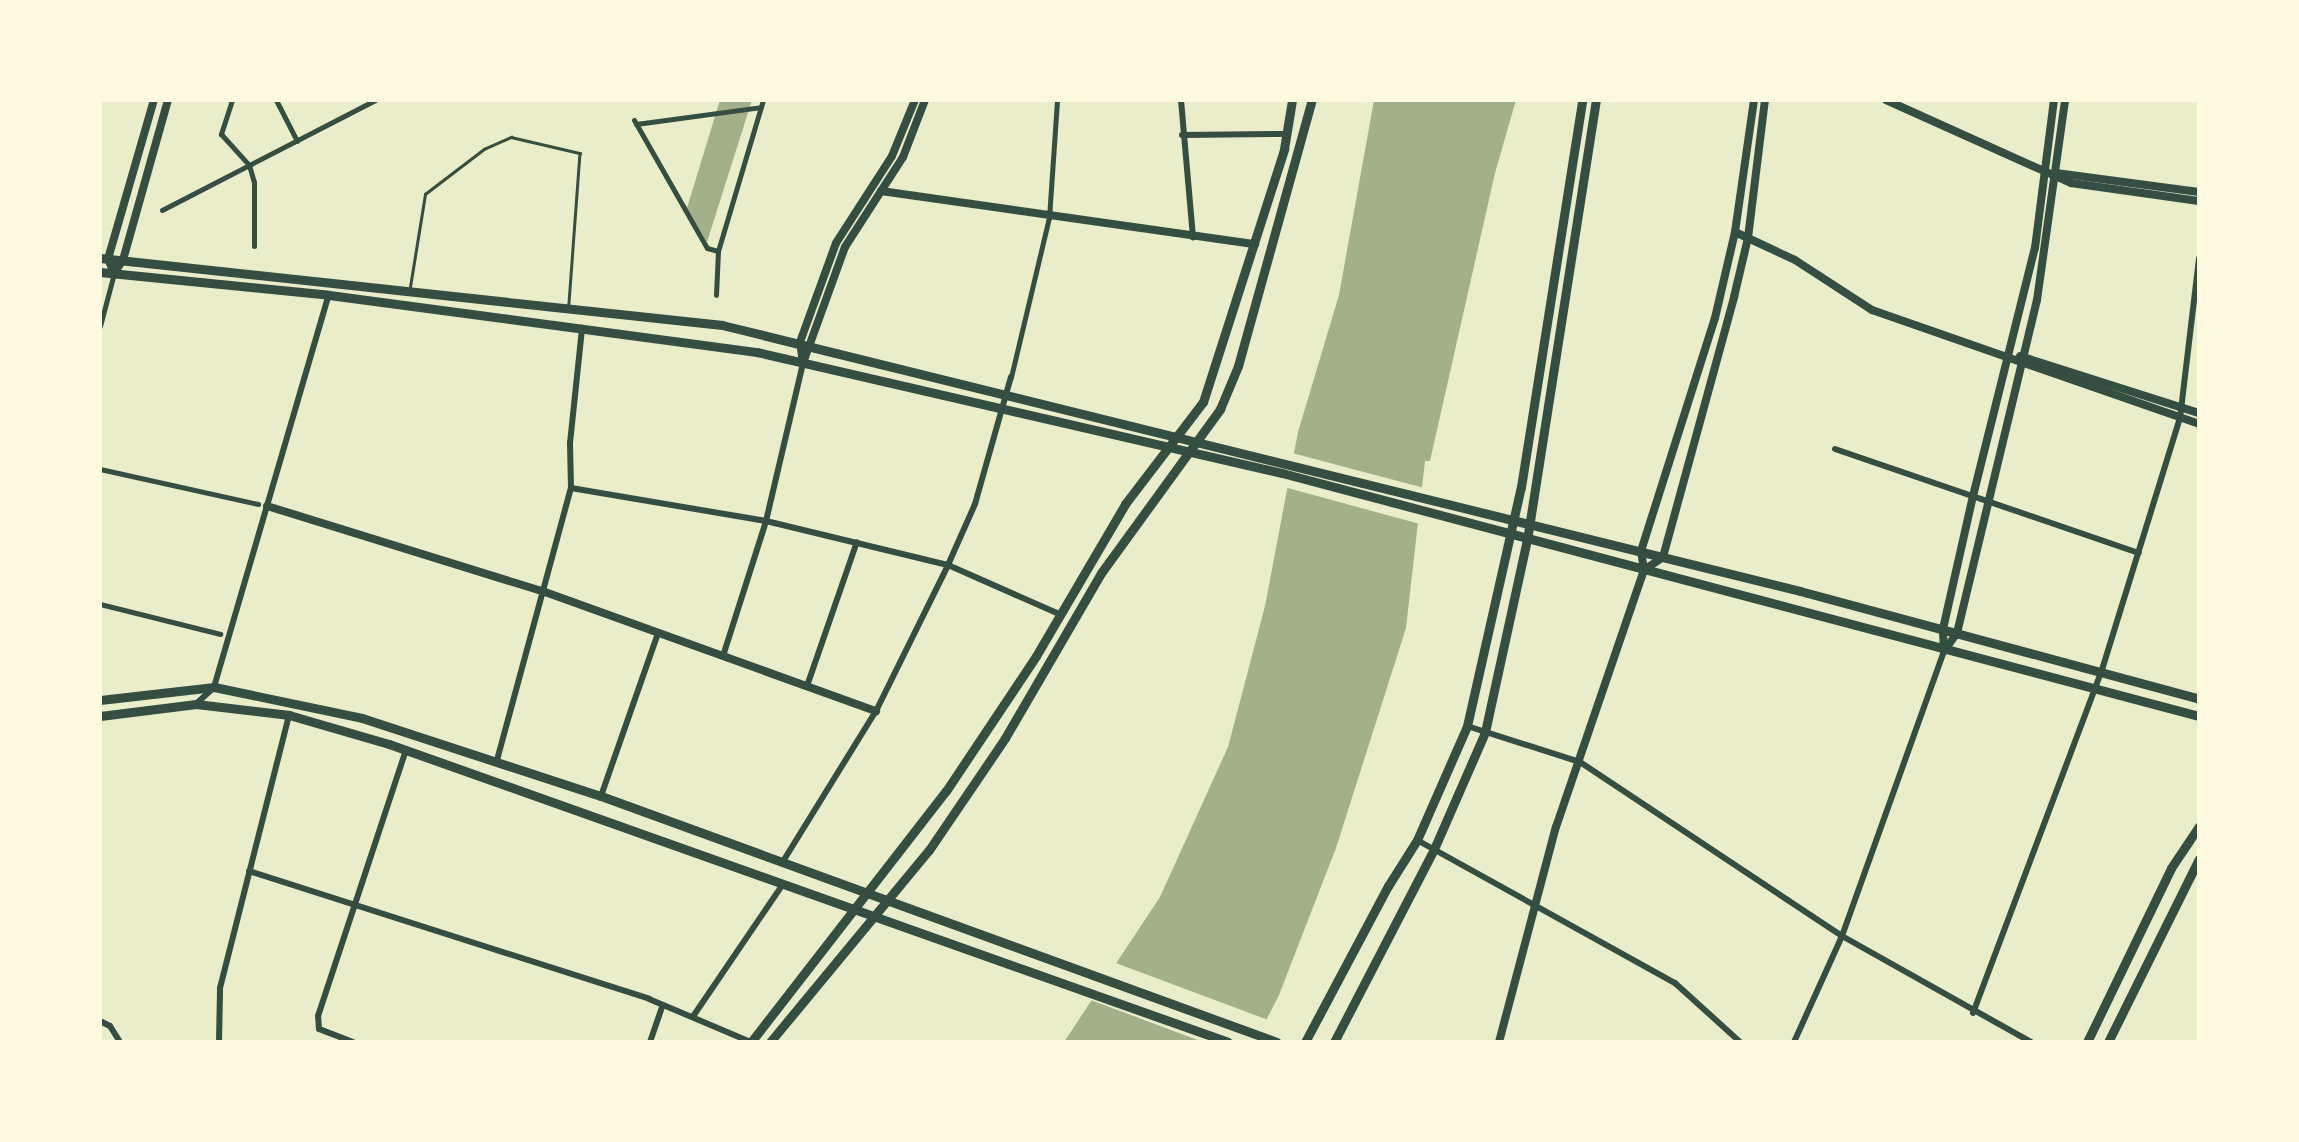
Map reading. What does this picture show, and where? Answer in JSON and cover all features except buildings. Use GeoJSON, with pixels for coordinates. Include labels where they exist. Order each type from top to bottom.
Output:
{"type":"FeatureCollection","features":[{"type":"Feature","properties":{"kind":"main road"},"geometry":{"type":"LineString","coordinates":[[751,1042],[987,732],[1125,504],[1179,436],[1209,389],[1288,134],[1292,100]]}},
{"type":"Feature","properties":{"kind":"main road"},"geometry":{"type":"LineString","coordinates":[[770,1042],[928,850],[1005,738],[1101,573],[1220,409],[1238,366],[1312,100]]}},
{"type":"Feature","properties":{"kind":"main road"},"geometry":{"type":"LineString","coordinates":[[1305,1042],[1418,840],[1467,726],[1515,520],[1582,100]]}},
{"type":"Feature","properties":{"kind":"main road"},"geometry":{"type":"LineString","coordinates":[[1334,1042],[1434,850],[1485,732],[1530,524],[1596,100]]}},
{"type":"Feature","properties":{"kind":"main road"},"geometry":{"type":"LineString","coordinates":[[104,258],[705,323],[805,344],[1664,557],[2199,700]]}},
{"type":"Feature","properties":{"kind":"main road"},"geometry":{"type":"LineString","coordinates":[[100,272],[716,344],[803,362],[1282,473],[2199,716]]}},
{"type":"Feature","properties":{"kind":"main road"},"geometry":{"type":"LineString","coordinates":[[100,700],[214,686],[362,718],[601,796],[1277,1042]]}},
{"type":"Feature","properties":{"kind":"main road"},"geometry":{"type":"LineString","coordinates":[[100,716],[196,704],[289,715],[406,750],[1228,1042]]}},
{"type":"Feature","properties":{"kind":"main road"},"geometry":{"type":"LineString","coordinates":[[2087,1042],[2171,868],[2199,826]]}},
{"type":"Feature","properties":{"kind":"main road"},"geometry":{"type":"LineString","coordinates":[[2108,1042],[2183,884],[2199,859]]}},
{"type":"Feature","properties":{"kind":"street"},"geometry":{"type":"LineString","coordinates":[[232,100],[222,134],[249,164],[257,203],[254,246]]}},
{"type":"Feature","properties":{"kind":"street"},"geometry":{"type":"LineString","coordinates":[[276,100],[297,141]]}},
{"type":"Feature","properties":{"kind":"street"},"geometry":{"type":"LineString","coordinates":[[162,210],[375,100]]}},
{"type":"Feature","properties":{"kind":"street"},"geometry":{"type":"LineString","coordinates":[[723,656],[766,522],[805,344],[836,243],[892,156],[914,100]]}},
{"type":"Feature","properties":{"kind":"street"},"geometry":{"type":"LineString","coordinates":[[805,344],[845,246],[903,157],[925,100]]}},
{"type":"Feature","properties":{"kind":"street"},"geometry":{"type":"LineString","coordinates":[[782,864],[876,711],[976,504],[1004,411],[1049,218],[1057,100]]}},
{"type":"Feature","properties":{"kind":"street"},"geometry":{"type":"LineString","coordinates":[[1181,100],[1193,237]]}},
{"type":"Feature","properties":{"kind":"street"},"geometry":{"type":"LineString","coordinates":[[1499,1042],[1535,905],[1644,570],[1641,552],[1715,318],[1735,232],[1754,100]]}},
{"type":"Feature","properties":{"kind":"street"},"geometry":{"type":"LineString","coordinates":[[1644,570],[1664,557],[1748,238],[1766,100]]}},
{"type":"Feature","properties":{"kind":"street"},"geometry":{"type":"LineString","coordinates":[[1886,100],[2071,183],[2199,202]]}},
{"type":"Feature","properties":{"kind":"street"},"geometry":{"type":"LineString","coordinates":[[1794,1042],[1842,936],[1944,651],[1957,633],[2023,360],[2051,171],[2054,100]]}},
{"type":"Feature","properties":{"kind":"street"},"geometry":{"type":"LineString","coordinates":[[1944,651],[1943,629],[2036,248],[2065,100]]}},
{"type":"Feature","properties":{"kind":"street"},"geometry":{"type":"LineString","coordinates":[[114,273],[104,258],[161,101]]}},
{"type":"Feature","properties":{"kind":"street"},"geometry":{"type":"LineString","coordinates":[[100,326],[114,273],[124,260],[161,101]]}},
{"type":"Feature","properties":{"kind":"street"},"geometry":{"type":"LineString","coordinates":[[718,251],[706,248],[635,122],[751,108],[762,103]]}},
{"type":"Feature","properties":{"kind":"street"},"geometry":{"type":"LineString","coordinates":[[716,296],[718,251],[762,103]]}},
{"type":"Feature","properties":{"kind":"street"},"geometry":{"type":"LineString","coordinates":[[1182,135],[1288,134]]}},
{"type":"Feature","properties":{"kind":"street"},"geometry":{"type":"LineString","coordinates":[[2051,171],[2199,192]]}},
{"type":"Feature","properties":{"kind":"street"},"geometry":{"type":"LineString","coordinates":[[881,191],[1049,218],[1255,244]]}},
{"type":"Feature","properties":{"kind":"street"},"geometry":{"type":"LineString","coordinates":[[1735,232],[1795,260],[1872,310],[2010,358],[2199,413]]}},
{"type":"Feature","properties":{"kind":"street"},"geometry":{"type":"LineString","coordinates":[[1973,1013],[2101,673],[2180,418],[2199,258]]}},
{"type":"Feature","properties":{"kind":"street"},"geometry":{"type":"LineString","coordinates":[[196,704],[214,686],[263,505],[329,296]]}},
{"type":"Feature","properties":{"kind":"street"},"geometry":{"type":"LineString","coordinates":[[497,760],[546,592],[571,488],[570,443],[582,328]]}},
{"type":"Feature","properties":{"kind":"street"},"geometry":{"type":"LineString","coordinates":[[2023,360],[2199,424]]}},
{"type":"Feature","properties":{"kind":"street"},"geometry":{"type":"LineString","coordinates":[[1835,448],[2139,553]]}},
{"type":"Feature","properties":{"kind":"street"},"geometry":{"type":"LineString","coordinates":[[100,469],[263,505],[546,592],[876,711]]}},
{"type":"Feature","properties":{"kind":"street"},"geometry":{"type":"LineString","coordinates":[[571,488],[766,522],[948,564],[1057,613]]}},
{"type":"Feature","properties":{"kind":"street"},"geometry":{"type":"LineString","coordinates":[[807,686],[857,542]]}},
{"type":"Feature","properties":{"kind":"street"},"geometry":{"type":"LineString","coordinates":[[100,604],[220,634]]}},
{"type":"Feature","properties":{"kind":"street"},"geometry":{"type":"LineString","coordinates":[[601,796],[658,633]]}},
{"type":"Feature","properties":{"kind":"street"},"geometry":{"type":"LineString","coordinates":[[219,1042],[220,988],[289,715]]}},
{"type":"Feature","properties":{"kind":"street"},"geometry":{"type":"LineString","coordinates":[[1467,726],[1580,762],[1842,936],[1973,1013],[2031,1042]]}},
{"type":"Feature","properties":{"kind":"street"},"geometry":{"type":"LineString","coordinates":[[352,1042],[317,1025],[406,750]]}},
{"type":"Feature","properties":{"kind":"street"},"geometry":{"type":"LineString","coordinates":[[1418,840],[1674,983],[1740,1042]]}},
{"type":"Feature","properties":{"kind":"street"},"geometry":{"type":"LineString","coordinates":[[250,871],[663,1004],[751,1042]]}},
{"type":"Feature","properties":{"kind":"street"},"geometry":{"type":"LineString","coordinates":[[694,1015],[783,883]]}},
{"type":"Feature","properties":{"kind":"street"},"geometry":{"type":"LineString","coordinates":[[2183,884],[2199,890]]}},
{"type":"Feature","properties":{"kind":"street"},"geometry":{"type":"LineString","coordinates":[[650,1042],[663,1004]]}},
{"type":"Feature","properties":{"kind":"street"},"geometry":{"type":"LineString","coordinates":[[100,1021],[110,1026],[120,1042]]}},
{"type":"Feature","properties":{"kind":"lane"},"geometry":{"type":"LineString","coordinates":[[409,289],[425,194],[484,149],[512,137],[580,153],[569,307]]}},
{"type":"Feature","properties":{"kind":"shaded area"},"geometry":{"type":"Polygon","coordinates":[[[720,100],[752,100],[707,242],[687,208],[720,100]]]}},
{"type":"Feature","properties":{"kind":"shaded area"},"geometry":{"type":"Polygon","coordinates":[[[1374,100],[1516,100],[1495,173],[1430,461],[1425,461],[1406,628],[1336,848],[1279,995],[1255,1042],[1064,1042],[1160,897],[1228,747],[1265,606],[1298,432],[1339,295],[1374,100]]]}},
{"type":"Feature","properties":{"kind":"pier"},"geometry":{"type":"Polygon","coordinates":[[[1292,453],[1428,489],[1420,524],[1284,487],[1292,453]]]}},
{"type":"Feature","properties":{"kind":"pier"},"geometry":{"type":"Polygon","coordinates":[[[1113,962],[1271,1021],[1261,1042],[1203,1042],[1088,999],[1113,962]]]}}]}
